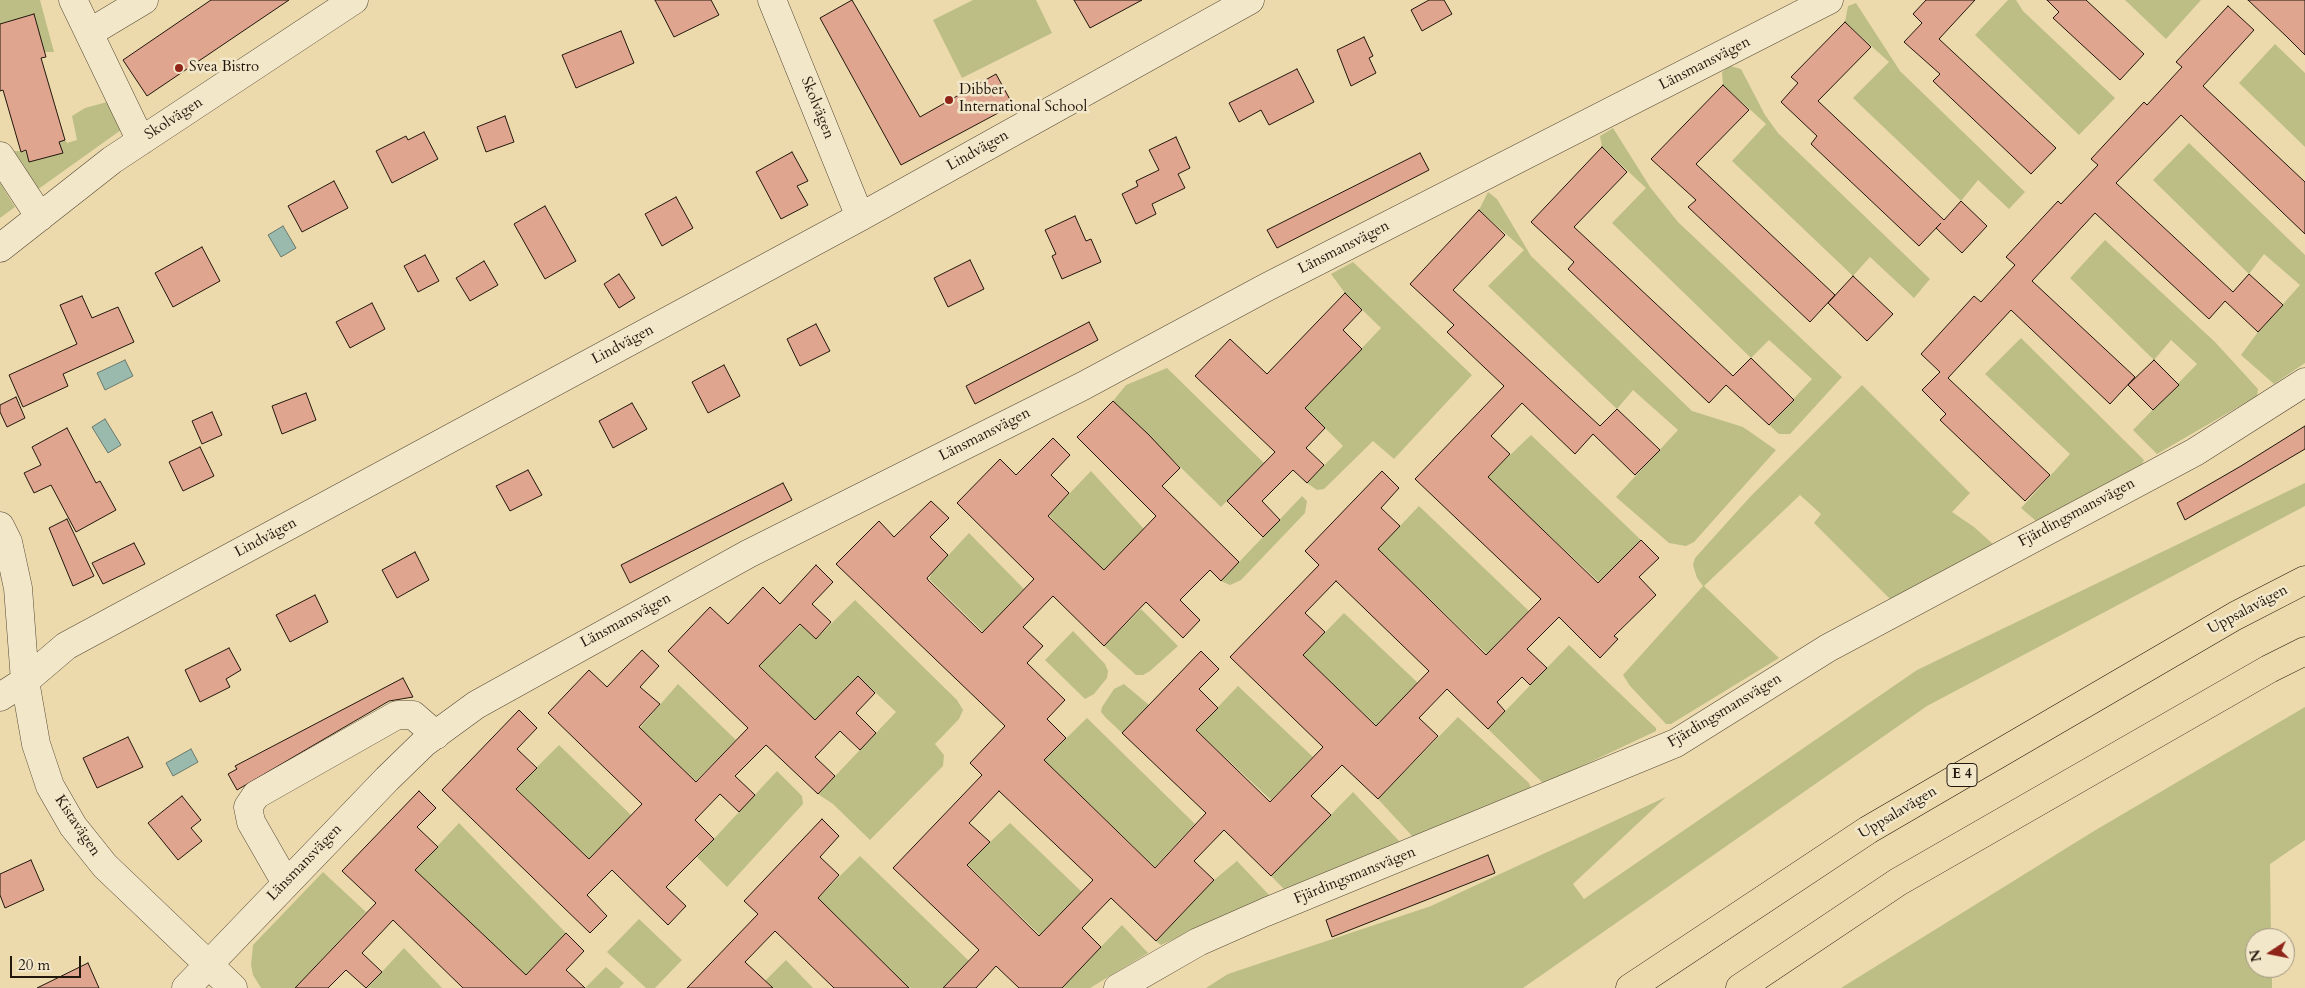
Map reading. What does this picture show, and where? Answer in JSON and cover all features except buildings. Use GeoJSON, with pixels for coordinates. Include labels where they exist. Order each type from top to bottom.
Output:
{"type":"FeatureCollection","features":[{"type":"Feature","properties":{"kind":"highway","name":"Uppsalavägen"},"geometry":{"type":"LineString","coordinates":[[1630,988],[1868,830],[2235,616],[2305,580]]}},
{"type":"Feature","properties":{"kind":"highway"},"geometry":{"type":"LineString","coordinates":[[1740,988],[1898,882],[2269,669],[2305,651]]}},
{"type":"Feature","properties":{"kind":"street"},"geometry":{"type":"LineString","coordinates":[[73,0],[141,141]]}},
{"type":"Feature","properties":{"kind":"street"},"geometry":{"type":"LineString","coordinates":[[89,33],[144,0]]}},
{"type":"Feature","properties":{"kind":"street","name":"Skolvägen"},"geometry":{"type":"LineString","coordinates":[[0,248],[112,160],[353,0]]}},
{"type":"Feature","properties":{"kind":"street","name":"Skolvägen"},"geometry":{"type":"LineString","coordinates":[[772,0],[783,23],[860,217]]}},
{"type":"Feature","properties":{"kind":"street","name":"Lindvägen"},"geometry":{"type":"LineString","coordinates":[[0,697],[25,681],[66,646],[860,217],[1250,0]]}},
{"type":"Feature","properties":{"kind":"street","name":"Länsmansvägen"},"geometry":{"type":"LineString","coordinates":[[186,988],[387,779],[436,735],[476,705],[748,554],[1083,386],[1268,287],[1829,0]]}},
{"type":"Feature","properties":{"kind":"street"},"geometry":{"type":"LineString","coordinates":[[0,156],[40,217]]}},
{"type":"Feature","properties":{"kind":"street","name":"Fjärdingsmansvägen"},"geometry":{"type":"LineString","coordinates":[[1118,988],[1198,942],[1266,912],[1676,743],[1828,648],[2195,452],[2305,382]]}},
{"type":"Feature","properties":{"kind":"street","name":"Kistavägen"},"geometry":{"type":"LineString","coordinates":[[0,526],[8,542],[18,588],[25,681],[36,744],[50,786],[73,826],[105,866],[233,988]]}},
{"type":"Feature","properties":{"kind":"street"},"geometry":{"type":"LineString","coordinates":[[286,883],[251,822],[248,807],[256,794],[397,715],[413,715],[436,735]]}},
{"type":"Feature","properties":{"kind":"green space"},"geometry":{"type":"Polygon","coordinates":[[[0,0],[40,0],[54,52],[45,52],[34,15],[0,24],[0,0]]]}},
{"type":"Feature","properties":{"kind":"green space"},"geometry":{"type":"Polygon","coordinates":[[[973,0],[1036,0],[1052,33],[962,78],[933,20],[973,0]]]}},
{"type":"Feature","properties":{"kind":"green space"},"geometry":{"type":"Polygon","coordinates":[[[2008,0],[2016,0],[2023,11],[2115,98],[2079,135],[1975,35],[2008,0]]]}},
{"type":"Feature","properties":{"kind":"green space"},"geometry":{"type":"Polygon","coordinates":[[[2125,0],[2201,0],[2166,39],[2125,0]]]}},
{"type":"Feature","properties":{"kind":"green space"},"geometry":{"type":"Polygon","coordinates":[[[1856,3],[1900,71],[2025,192],[2009,209],[1978,180],[1961,201],[1853,98],[1889,62],[1845,22],[1848,6],[1856,3]]]}},
{"type":"Feature","properties":{"kind":"green space"},"geometry":{"type":"Polygon","coordinates":[[[2275,44],[2305,73],[2305,147],[2239,83],[2275,44]]]}},
{"type":"Feature","properties":{"kind":"green space"},"geometry":{"type":"Polygon","coordinates":[[[1730,66],[1741,69],[1765,115],[1778,133],[1930,279],[1914,298],[1870,257],[1853,276],[1732,161],[1766,124],[1723,85],[1722,72],[1730,66]]]}},
{"type":"Feature","properties":{"kind":"green space"},"geometry":{"type":"Polygon","coordinates":[[[107,102],[121,130],[37,190],[11,151],[62,152],[59,142],[65,140],[67,143],[77,140],[72,116],[85,108],[107,102]]]}},
{"type":"Feature","properties":{"kind":"green space"},"geometry":{"type":"Polygon","coordinates":[[[1613,128],[1650,187],[1678,222],[1842,377],[1790,434],[1779,434],[1769,425],[1812,379],[1769,340],[1751,358],[1612,223],[1646,188],[1602,147],[1600,136],[1613,128]]]}},
{"type":"Feature","properties":{"kind":"green space"},"geometry":{"type":"Polygon","coordinates":[[[2189,143],[2305,255],[2305,363],[2274,384],[2241,355],[2258,332],[2300,285],[2264,254],[2249,274],[2153,180],[2189,143]]]}},
{"type":"Feature","properties":{"kind":"green space"},"geometry":{"type":"Polygon","coordinates":[[[0,183],[15,207],[0,218],[0,183]]]}},
{"type":"Feature","properties":{"kind":"green space"},"geometry":{"type":"Polygon","coordinates":[[[1488,192],[1497,199],[1531,256],[1692,411],[1743,427],[1776,450],[1694,542],[1686,546],[1669,543],[1616,497],[1678,430],[1633,390],[1617,409],[1488,286],[1524,250],[1479,210],[1488,192]]]}},
{"type":"Feature","properties":{"kind":"green space"},"geometry":{"type":"Polygon","coordinates":[[[2105,240],[2215,342],[2258,389],[2257,396],[2157,454],[2133,430],[2197,364],[2171,340],[2154,360],[2070,278],[2105,240]]]}},
{"type":"Feature","properties":{"kind":"green space"},"geometry":{"type":"Polygon","coordinates":[[[1353,262],[1472,375],[1394,459],[1373,441],[1324,489],[1317,490],[1307,483],[1343,446],[1305,408],[1381,328],[1345,293],[1331,274],[1353,262]]]}},
{"type":"Feature","properties":{"kind":"green space"},"geometry":{"type":"Polygon","coordinates":[[[2021,338],[2144,460],[2142,464],[2036,521],[2021,508],[2070,454],[1985,374],[2021,338]]]}},
{"type":"Feature","properties":{"kind":"green space"},"geometry":{"type":"Polygon","coordinates":[[[1167,368],[1264,463],[1221,507],[1113,401],[1126,385],[1167,368]]]}},
{"type":"Feature","properties":{"kind":"green space"},"geometry":{"type":"Polygon","coordinates":[[[1862,385],[1970,493],[1952,512],[1974,527],[1994,545],[1893,602],[1814,523],[1821,514],[1800,495],[1704,586],[1779,658],[1671,724],[1666,724],[1630,686],[1623,675],[1703,586],[1697,578],[1693,565],[1695,558],[1750,497],[1862,385]]]}},
{"type":"Feature","properties":{"kind":"green space"},"geometry":{"type":"Polygon","coordinates":[[[1531,435],[1641,540],[1599,582],[1487,477],[1531,435]]]}},
{"type":"Feature","properties":{"kind":"green space"},"geometry":{"type":"Polygon","coordinates":[[[1091,471],[1144,529],[1102,572],[1049,515],[1091,471]]]}},
{"type":"Feature","properties":{"kind":"green space"},"geometry":{"type":"Polygon","coordinates":[[[2305,483],[2305,506],[1927,706],[1523,988],[1206,988],[1228,974],[1431,906],[1666,797],[1573,884],[1584,899],[1917,670],[2305,483]]]}},
{"type":"Feature","properties":{"kind":"green space"},"geometry":{"type":"Polygon","coordinates":[[[1302,496],[1307,501],[1305,513],[1241,580],[1230,585],[1221,581],[1302,496]]]}},
{"type":"Feature","properties":{"kind":"green space"},"geometry":{"type":"Polygon","coordinates":[[[1419,506],[1529,611],[1487,654],[1378,549],[1419,506]]]}},
{"type":"Feature","properties":{"kind":"green space"},"geometry":{"type":"Polygon","coordinates":[[[969,533],[1024,589],[983,632],[929,579],[932,573],[969,533]]]}},
{"type":"Feature","properties":{"kind":"green space"},"geometry":{"type":"Polygon","coordinates":[[[855,600],[957,700],[963,710],[959,719],[935,744],[944,755],[943,766],[870,840],[833,804],[818,794],[896,712],[858,676],[815,720],[759,665],[801,625],[816,639],[855,600]]]}},
{"type":"Feature","properties":{"kind":"green space"},"geometry":{"type":"Polygon","coordinates":[[[1141,609],[1178,646],[1150,671],[1143,675],[1136,675],[1104,646],[1141,609]]]}},
{"type":"Feature","properties":{"kind":"green space"},"geometry":{"type":"Polygon","coordinates":[[[1344,613],[1418,683],[1377,726],[1303,655],[1344,613]]]}},
{"type":"Feature","properties":{"kind":"green space"},"geometry":{"type":"Polygon","coordinates":[[[1073,631],[1105,664],[1108,671],[1107,678],[1094,694],[1085,699],[1045,660],[1073,631]]]}},
{"type":"Feature","properties":{"kind":"green space"},"geometry":{"type":"Polygon","coordinates":[[[1569,645],[1656,728],[1656,731],[1544,784],[1488,729],[1569,645]]]}},
{"type":"Feature","properties":{"kind":"green space"},"geometry":{"type":"Polygon","coordinates":[[[678,684],[736,740],[696,781],[639,729],[678,684]]]}},
{"type":"Feature","properties":{"kind":"green space"},"geometry":{"type":"Polygon","coordinates":[[[1124,684],[1149,705],[1122,733],[1101,712],[1102,707],[1114,689],[1124,684]]]}},
{"type":"Feature","properties":{"kind":"green space"},"geometry":{"type":"Polygon","coordinates":[[[1238,686],[1313,757],[1271,800],[1196,730],[1238,686]]]}},
{"type":"Feature","properties":{"kind":"green space"},"geometry":{"type":"Polygon","coordinates":[[[2305,707],[2305,840],[2270,864],[2271,928],[2245,928],[2245,978],[2272,978],[2272,988],[1841,988],[2094,831],[2305,707]]]}},
{"type":"Feature","properties":{"kind":"green space"},"geometry":{"type":"Polygon","coordinates":[[[1458,717],[1529,783],[1531,788],[1413,837],[1378,799],[1458,717]]]}},
{"type":"Feature","properties":{"kind":"green space"},"geometry":{"type":"Polygon","coordinates":[[[1087,718],[1195,824],[1155,867],[1044,760],[1087,718]]]}},
{"type":"Feature","properties":{"kind":"green space"},"geometry":{"type":"Polygon","coordinates":[[[559,745],[631,815],[589,859],[516,788],[559,745]]]}},
{"type":"Feature","properties":{"kind":"green space"},"geometry":{"type":"Polygon","coordinates":[[[777,771],[802,796],[803,804],[727,887],[697,857],[777,771]]]}},
{"type":"Feature","properties":{"kind":"green space"},"geometry":{"type":"Polygon","coordinates":[[[1353,792],[1400,842],[1284,889],[1271,876],[1353,792]]]}},
{"type":"Feature","properties":{"kind":"green space"},"geometry":{"type":"Polygon","coordinates":[[[459,823],[566,933],[525,976],[415,870],[459,823]]]}},
{"type":"Feature","properties":{"kind":"green space"},"geometry":{"type":"Polygon","coordinates":[[[1010,823],[1082,892],[1040,935],[967,864],[1010,823]]]}},
{"type":"Feature","properties":{"kind":"green space"},"geometry":{"type":"Polygon","coordinates":[[[860,856],[969,961],[943,988],[909,988],[818,898],[860,856]]]}},
{"type":"Feature","properties":{"kind":"green space"},"geometry":{"type":"Polygon","coordinates":[[[1237,861],[1270,896],[1161,945],[1156,941],[1214,880],[1237,861]]]}},
{"type":"Feature","properties":{"kind":"green space"},"geometry":{"type":"Polygon","coordinates":[[[323,872],[366,912],[295,988],[261,988],[253,975],[251,965],[253,945],[323,872]]]}},
{"type":"Feature","properties":{"kind":"green space"},"geometry":{"type":"Polygon","coordinates":[[[639,919],[682,960],[655,988],[646,988],[607,952],[639,919]]]}},
{"type":"Feature","properties":{"kind":"green space"},"geometry":{"type":"Polygon","coordinates":[[[1122,925],[1148,953],[1090,988],[1061,988],[1122,925]]]}},
{"type":"Feature","properties":{"kind":"green space"},"geometry":{"type":"Polygon","coordinates":[[[404,948],[442,988],[367,988],[404,948]]]}},
{"type":"Feature","properties":{"kind":"green space"},"geometry":{"type":"Polygon","coordinates":[[[786,960],[813,988],[758,988],[786,960]]]}},
{"type":"Feature","properties":{"kind":"green space"},"geometry":{"type":"Polygon","coordinates":[[[606,967],[624,983],[619,988],[585,988],[606,967]]]}},
{"type":"Feature","properties":{"kind":"shaded area"},"geometry":{"type":"Polygon","coordinates":[[[283,226],[296,248],[281,257],[268,235],[283,226]]]}},
{"type":"Feature","properties":{"kind":"shaded area"},"geometry":{"type":"Polygon","coordinates":[[[125,360],[133,376],[105,390],[97,373],[125,360]]]}},
{"type":"Feature","properties":{"kind":"shaded area"},"geometry":{"type":"Polygon","coordinates":[[[105,419],[121,445],[108,453],[92,427],[105,419]]]}},
{"type":"Feature","properties":{"kind":"shaded area"},"geometry":{"type":"Polygon","coordinates":[[[191,749],[198,762],[173,776],[166,763],[191,749]]]}},
{"type":"Feature","properties":{"kind":"place","name":"Svea Bistro"},"geometry":{"type":"Point","coordinates":[179,68]}},
{"type":"Feature","properties":{"kind":"place","name":"Dibber International School"},"geometry":{"type":"Point","coordinates":[949,100]}}]}
